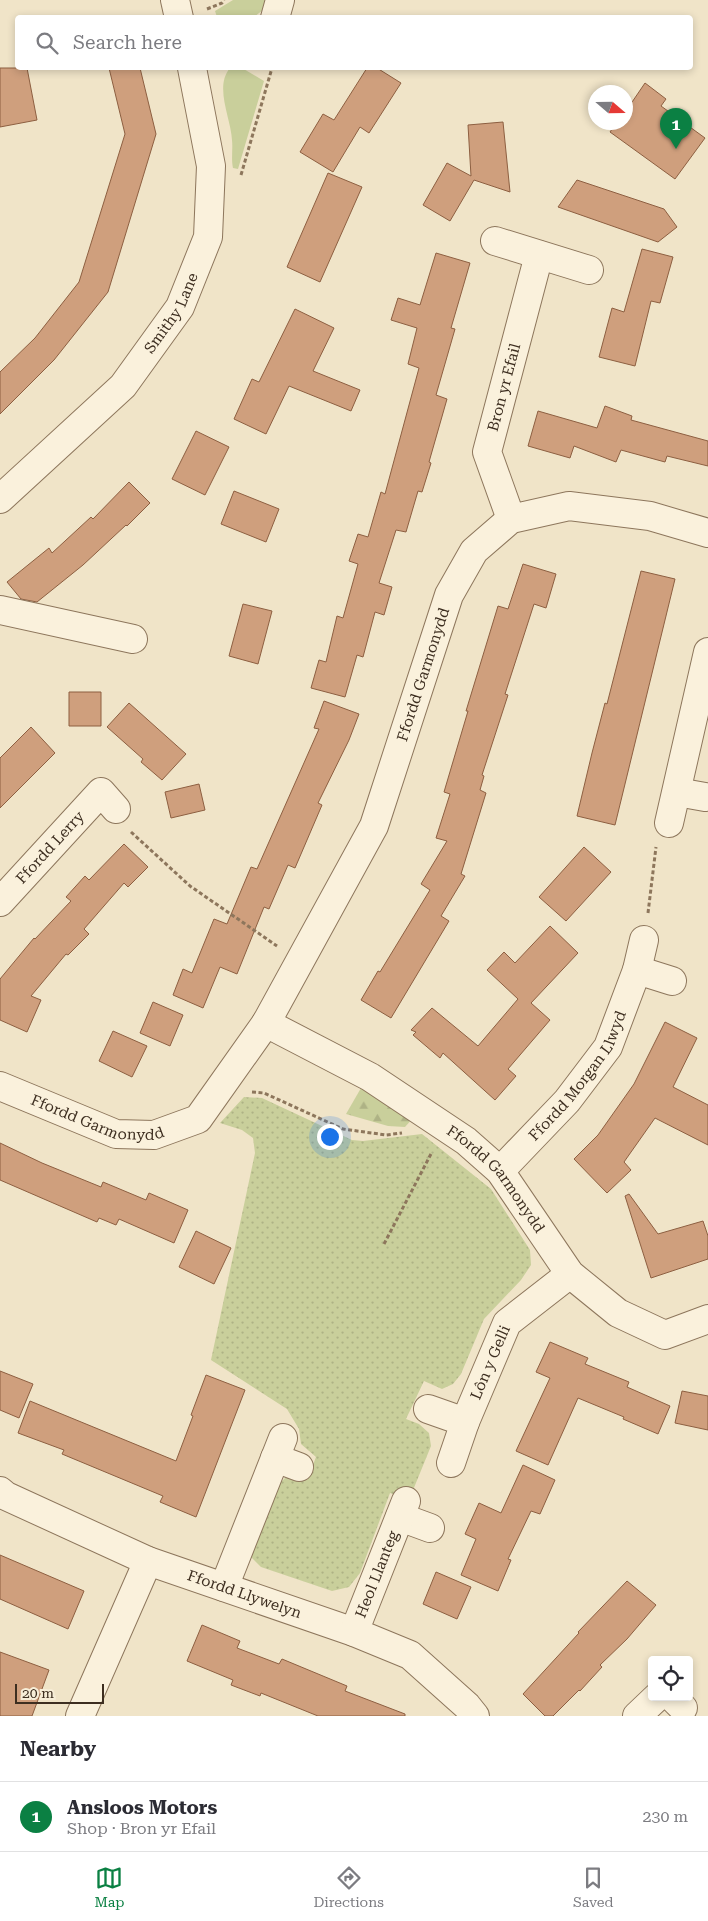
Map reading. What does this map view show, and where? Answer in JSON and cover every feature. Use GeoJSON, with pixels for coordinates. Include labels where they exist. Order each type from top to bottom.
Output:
{"type":"FeatureCollection","features":[{"type":"Feature","properties":{"kind":"street"},"geometry":{"type":"LineString","coordinates":[[175,0],[192,14]]}},
{"type":"Feature","properties":{"kind":"street"},"geometry":{"type":"LineString","coordinates":[[276,15],[280,0]]}},
{"type":"Feature","properties":{"kind":"street","name":"Smithy Lane"},"geometry":{"type":"LineString","coordinates":[[0,499],[123,386],[180,307],[208,237],[211,166],[192,70]]}},
{"type":"Feature","properties":{"kind":"street"},"geometry":{"type":"LineString","coordinates":[[495,241],[589,270]]}},
{"type":"Feature","properties":{"kind":"street","name":"Bron yr Efail"},"geometry":{"type":"LineString","coordinates":[[511,519],[487,452],[539,255]]}},
{"type":"Feature","properties":{"kind":"street","name":"Ffordd Garmonydd"},"geometry":{"type":"LineString","coordinates":[[0,1086],[116,1134],[154,1135],[198,1119],[266,1023],[374,826],[449,595],[474,551],[511,519],[570,506],[650,516],[708,533]]}},
{"type":"Feature","properties":{"kind":"street"},"geometry":{"type":"LineString","coordinates":[[0,610],[133,639]]}},
{"type":"Feature","properties":{"kind":"street"},"geometry":{"type":"LineString","coordinates":[[669,822],[708,652]]}},
{"type":"Feature","properties":{"kind":"street"},"geometry":{"type":"LineString","coordinates":[[677,792],[705,797]]}},
{"type":"Feature","properties":{"kind":"street","name":"Ffordd Lerry"},"geometry":{"type":"LineString","coordinates":[[0,902],[101,793]]}},
{"type":"Feature","properties":{"kind":"street","name":"Ffordd Morgan Llwyd"},"geometry":{"type":"LineString","coordinates":[[500,1171],[567,1101],[608,1047],[637,970],[644,940]]}},
{"type":"Feature","properties":{"kind":"street"},"geometry":{"type":"LineString","coordinates":[[637,970],[672,981]]}},
{"type":"Feature","properties":{"kind":"street","name":"Ffordd Garmonydd"},"geometry":{"type":"LineString","coordinates":[[266,1023],[370,1077],[466,1141],[500,1171],[570,1274],[618,1313],[665,1335],[708,1319]]}},
{"type":"Feature","properties":{"kind":"street","name":"Lôn y Gelli"},"geometry":{"type":"LineString","coordinates":[[451,1463],[465,1422],[507,1323],[570,1274]]}},
{"type":"Feature","properties":{"kind":"street"},"geometry":{"type":"LineString","coordinates":[[428,1409],[465,1422]]}},
{"type":"Feature","properties":{"kind":"street"},"geometry":{"type":"LineString","coordinates":[[224,1587],[286,1454]]}},
{"type":"Feature","properties":{"kind":"street","name":"Ffordd Llywelyn"},"geometry":{"type":"LineString","coordinates":[[0,1490],[6,1496],[148,1561],[354,1632],[410,1655],[467,1706],[475,1716]]}},
{"type":"Feature","properties":{"kind":"street","name":"Heol Llanteg"},"geometry":{"type":"LineString","coordinates":[[354,1632],[403,1509],[430,1528]]}},
{"type":"Feature","properties":{"kind":"street"},"geometry":{"type":"LineString","coordinates":[[80,1716],[148,1561]]}},
{"type":"Feature","properties":{"kind":"street"},"geometry":{"type":"LineString","coordinates":[[637,1716],[653,1701]]}},
{"type":"Feature","properties":{"kind":"path"},"geometry":{"type":"LineString","coordinates":[[192,14],[222,3],[224,0]]}},
{"type":"Feature","properties":{"kind":"path"},"geometry":{"type":"LineString","coordinates":[[241,177],[271,70]]}},
{"type":"Feature","properties":{"kind":"path"},"geometry":{"type":"LineString","coordinates":[[101,793],[111,814],[190,886],[300,961]]}},
{"type":"Feature","properties":{"kind":"path"},"geometry":{"type":"LineString","coordinates":[[644,940],[658,833],[669,822]]}},
{"type":"Feature","properties":{"kind":"path"},"geometry":{"type":"LineString","coordinates":[[212,1100],[238,1090],[264,1093],[343,1129],[386,1135],[445,1127]]}},
{"type":"Feature","properties":{"kind":"path"},"geometry":{"type":"LineString","coordinates":[[384,1244],[445,1127]]}},
{"type":"Feature","properties":{"kind":"green space"},"geometry":{"type":"Polygon","coordinates":[[[233,0],[270,0],[268,6],[257,15],[216,15],[215,11],[233,0]]]}},
{"type":"Feature","properties":{"kind":"green space"},"geometry":{"type":"Polygon","coordinates":[[[229,70],[245,70],[264,81],[238,169],[233,168],[232,161],[231,131],[223,93],[225,76],[229,70]]]}},
{"type":"Feature","properties":{"kind":"green space"},"geometry":{"type":"Polygon","coordinates":[[[361,1088],[413,1118],[405,1127],[388,1126],[346,1114],[361,1088]]]}},
{"type":"Feature","properties":{"kind":"green space"},"geometry":{"type":"Polygon","coordinates":[[[244,1097],[262,1098],[352,1140],[363,1141],[422,1134],[491,1189],[530,1250],[531,1265],[521,1280],[484,1319],[461,1374],[453,1384],[442,1389],[424,1381],[406,1419],[419,1424],[429,1433],[431,1446],[409,1500],[390,1493],[360,1573],[349,1587],[332,1591],[261,1567],[252,1558],[252,1548],[273,1490],[287,1476],[307,1480],[316,1457],[301,1444],[299,1429],[287,1409],[211,1360],[255,1153],[253,1138],[242,1130],[220,1123],[244,1097]]]}},
{"type":"Feature","properties":{"kind":"building"},"geometry":{"type":"Polygon","coordinates":[[[0,68],[27,70],[37,120],[0,127],[0,68]]]}},
{"type":"Feature","properties":{"kind":"building"},"geometry":{"type":"Polygon","coordinates":[[[109,70],[140,70],[156,134],[108,292],[54,360],[0,414],[0,372],[35,338],[79,282],[125,134],[109,70]]]}},
{"type":"Feature","properties":{"kind":"building"},"geometry":{"type":"Polygon","coordinates":[[[366,70],[380,70],[401,83],[369,133],[360,127],[333,172],[300,152],[323,114],[334,120],[366,70]]]}},
{"type":"Feature","properties":{"kind":"building"},"geometry":{"type":"Polygon","coordinates":[[[645,83],[666,99],[661,106],[705,138],[675,179],[610,132],[611,130],[633,130],[633,101],[645,83]]]}},
{"type":"Feature","properties":{"kind":"building"},"geometry":{"type":"Polygon","coordinates":[[[503,122],[510,192],[474,180],[450,221],[423,205],[447,163],[471,176],[468,125],[503,122]]]}},
{"type":"Feature","properties":{"kind":"building"},"geometry":{"type":"Polygon","coordinates":[[[328,173],[362,187],[320,282],[287,267],[328,173]]]}},
{"type":"Feature","properties":{"kind":"building"},"geometry":{"type":"Polygon","coordinates":[[[577,180],[664,209],[677,227],[658,242],[558,207],[577,180]]]}},
{"type":"Feature","properties":{"kind":"building"},"geometry":{"type":"Polygon","coordinates":[[[642,249],[673,257],[660,303],[651,301],[635,366],[599,357],[612,308],[624,312],[642,249]]]}},
{"type":"Feature","properties":{"kind":"building"},"geometry":{"type":"Polygon","coordinates":[[[436,253],[470,263],[451,328],[455,329],[436,395],[447,399],[422,492],[418,491],[406,532],[396,530],[379,583],[392,587],[384,615],[375,612],[363,657],[357,655],[345,697],[311,688],[319,660],[326,662],[337,616],[343,618],[358,564],[349,561],[358,534],[368,537],[381,492],[385,494],[419,368],[408,364],[417,328],[391,320],[398,298],[420,305],[436,253]]]}},
{"type":"Feature","properties":{"kind":"building"},"geometry":{"type":"Polygon","coordinates":[[[295,309],[334,328],[313,371],[360,390],[351,411],[289,386],[266,434],[234,419],[252,379],[259,382],[295,309]]]}},
{"type":"Feature","properties":{"kind":"building"},"geometry":{"type":"Polygon","coordinates":[[[605,406],[632,416],[631,420],[708,441],[708,466],[667,456],[665,462],[621,450],[616,462],[574,446],[570,458],[528,446],[538,411],[597,428],[605,406]]]}},
{"type":"Feature","properties":{"kind":"building"},"geometry":{"type":"Polygon","coordinates":[[[196,431],[229,447],[205,495],[172,479],[196,431]]]}},
{"type":"Feature","properties":{"kind":"building"},"geometry":{"type":"Polygon","coordinates":[[[129,482],[150,503],[83,565],[37,602],[21,599],[7,582],[49,548],[52,553],[91,517],[93,519],[129,482]]]}},
{"type":"Feature","properties":{"kind":"building"},"geometry":{"type":"Polygon","coordinates":[[[234,491],[279,509],[266,542],[221,524],[234,491]]]}},
{"type":"Feature","properties":{"kind":"building"},"geometry":{"type":"Polygon","coordinates":[[[523,564],[556,574],[546,608],[534,604],[505,694],[508,695],[482,775],[484,776],[480,790],[486,793],[461,874],[465,876],[441,916],[449,921],[391,1018],[361,1000],[430,890],[421,884],[447,841],[436,838],[450,794],[444,792],[468,711],[466,711],[498,606],[508,609],[523,564]]]}},
{"type":"Feature","properties":{"kind":"building"},"geometry":{"type":"Polygon","coordinates":[[[641,571],[675,579],[615,825],[577,816],[641,571]]]}},
{"type":"Feature","properties":{"kind":"building"},"geometry":{"type":"Polygon","coordinates":[[[243,604],[272,611],[258,664],[229,656],[243,604]]]}},
{"type":"Feature","properties":{"kind":"building"},"geometry":{"type":"Polygon","coordinates":[[[69,692],[101,692],[101,726],[69,726],[69,692]]]}},
{"type":"Feature","properties":{"kind":"building"},"geometry":{"type":"Polygon","coordinates":[[[324,701],[359,714],[349,740],[318,803],[322,805],[295,868],[288,865],[269,909],[264,907],[237,974],[220,967],[203,1008],[173,995],[183,969],[192,973],[214,919],[227,924],[251,867],[257,869],[319,729],[314,728],[324,701]]]}},
{"type":"Feature","properties":{"kind":"building"},"geometry":{"type":"Polygon","coordinates":[[[129,703],[186,754],[162,780],[141,762],[143,759],[107,727],[129,703]]]}},
{"type":"Feature","properties":{"kind":"building"},"geometry":{"type":"Polygon","coordinates":[[[31,727],[55,753],[0,808],[0,758],[31,727]]]}},
{"type":"Feature","properties":{"kind":"building"},"geometry":{"type":"Polygon","coordinates":[[[199,784],[205,810],[171,818],[165,792],[199,784]]]}},
{"type":"Feature","properties":{"kind":"building"},"geometry":{"type":"Polygon","coordinates":[[[124,844],[148,867],[128,887],[124,883],[84,929],[89,934],[68,955],[66,954],[31,996],[41,1000],[27,1032],[0,1020],[0,979],[34,938],[71,901],[66,897],[85,876],[89,880],[124,844]]]}},
{"type":"Feature","properties":{"kind":"building"},"geometry":{"type":"Polygon","coordinates":[[[584,847],[611,872],[566,921],[539,897],[584,847]]]}},
{"type":"Feature","properties":{"kind":"building"},"geometry":{"type":"Polygon","coordinates":[[[550,926],[578,953],[531,1003],[550,1020],[508,1069],[516,1076],[495,1100],[443,1053],[440,1058],[413,1035],[416,1032],[411,1030],[432,1008],[478,1046],[518,999],[487,970],[504,952],[515,963],[550,926]]]}},
{"type":"Feature","properties":{"kind":"building"},"geometry":{"type":"Polygon","coordinates":[[[153,1002],[183,1015],[170,1046],[140,1033],[153,1002]]]}},
{"type":"Feature","properties":{"kind":"building"},"geometry":{"type":"Polygon","coordinates":[[[665,1022],[697,1038],[673,1087],[708,1105],[708,1145],[655,1118],[624,1162],[631,1170],[607,1193],[574,1159],[598,1135],[634,1084],[665,1022]]]}},
{"type":"Feature","properties":{"kind":"building"},"geometry":{"type":"Polygon","coordinates":[[[113,1031],[147,1046],[132,1077],[99,1061],[113,1031]]]}},
{"type":"Feature","properties":{"kind":"building"},"geometry":{"type":"Polygon","coordinates":[[[0,1143],[42,1163],[101,1187],[103,1182],[146,1200],[149,1193],[188,1210],[174,1243],[119,1219],[116,1225],[99,1218],[97,1222],[0,1180],[0,1143]]]}},
{"type":"Feature","properties":{"kind":"building"},"geometry":{"type":"Polygon","coordinates":[[[629,1194],[658,1234],[703,1221],[708,1236],[708,1259],[651,1278],[625,1196],[629,1194]]]}},
{"type":"Feature","properties":{"kind":"building"},"geometry":{"type":"Polygon","coordinates":[[[196,1231],[231,1248],[214,1284],[179,1267],[196,1231]]]}},
{"type":"Feature","properties":{"kind":"building"},"geometry":{"type":"Polygon","coordinates":[[[550,1342],[588,1358],[585,1364],[629,1382],[627,1387],[670,1406],[658,1434],[623,1419],[624,1417],[578,1398],[548,1465],[516,1451],[550,1378],[536,1372],[550,1342]]]}},
{"type":"Feature","properties":{"kind":"building"},"geometry":{"type":"Polygon","coordinates":[[[0,1371],[33,1384],[19,1418],[0,1410],[0,1371]]]}},
{"type":"Feature","properties":{"kind":"building"},"geometry":{"type":"Polygon","coordinates":[[[206,1375],[245,1390],[196,1517],[160,1502],[163,1496],[62,1454],[64,1450],[18,1433],[30,1401],[176,1461],[206,1375]]]}},
{"type":"Feature","properties":{"kind":"building"},"geometry":{"type":"Polygon","coordinates":[[[682,1391],[708,1396],[708,1430],[675,1423],[682,1391]]]}},
{"type":"Feature","properties":{"kind":"building"},"geometry":{"type":"Polygon","coordinates":[[[523,1465],[555,1480],[540,1514],[531,1511],[508,1559],[511,1560],[498,1591],[461,1575],[476,1539],[465,1534],[479,1503],[501,1513],[523,1465]]]}},
{"type":"Feature","properties":{"kind":"building"},"geometry":{"type":"Polygon","coordinates":[[[0,1555],[84,1591],[68,1629],[0,1599],[0,1555]]]}},
{"type":"Feature","properties":{"kind":"building"},"geometry":{"type":"Polygon","coordinates":[[[436,1572],[471,1587],[457,1619],[423,1604],[436,1572]]]}},
{"type":"Feature","properties":{"kind":"building"},"geometry":{"type":"Polygon","coordinates":[[[627,1581],[656,1605],[627,1639],[600,1665],[602,1667],[580,1691],[553,1716],[545,1716],[523,1694],[578,1632],[627,1581]]]}},
{"type":"Feature","properties":{"kind":"building"},"geometry":{"type":"Polygon","coordinates":[[[202,1625],[240,1641],[237,1648],[279,1664],[282,1659],[347,1686],[345,1691],[405,1714],[405,1716],[318,1716],[261,1693],[260,1696],[231,1685],[233,1680],[187,1661],[202,1625]]]}},
{"type":"Feature","properties":{"kind":"building"},"geometry":{"type":"Polygon","coordinates":[[[0,1652],[49,1670],[32,1716],[0,1716],[0,1652]]]}},
{"type":"Feature","properties":{"kind":"place","name":"Ansloos Motors"},"geometry":{"type":"Point","coordinates":[676,149]}}]}
